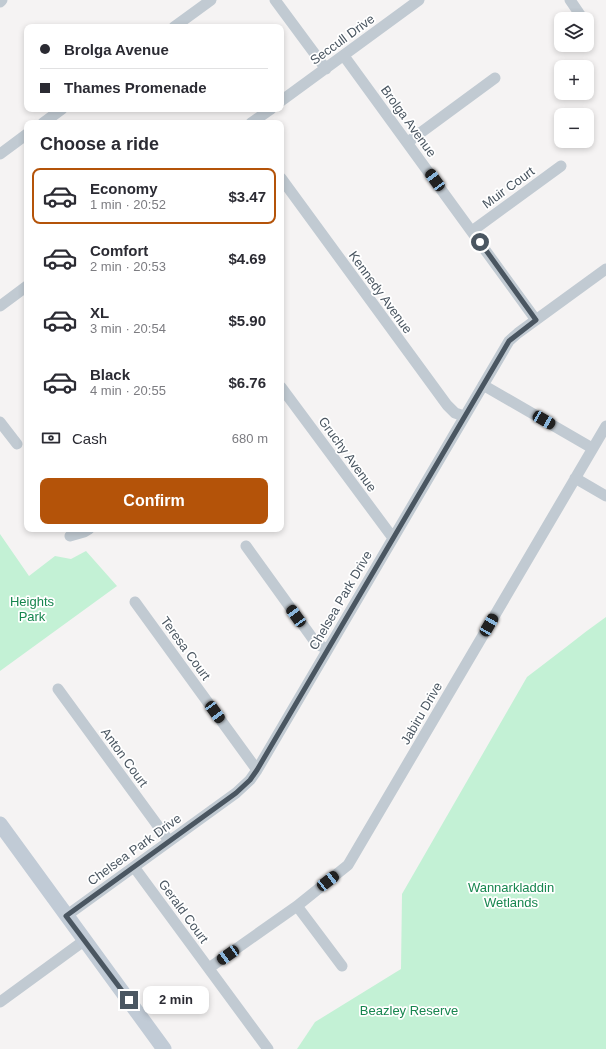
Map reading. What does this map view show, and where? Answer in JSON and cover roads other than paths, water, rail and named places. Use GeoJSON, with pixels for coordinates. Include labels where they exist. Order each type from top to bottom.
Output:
{"type":"FeatureCollection","features":[{"type":"Feature","properties":{"kind":"main road"},"geometry":{"type":"LineString","coordinates":[[0,824],[164,1049]]}},
{"type":"Feature","properties":{"kind":"street"},"geometry":{"type":"LineString","coordinates":[[178,24],[211,0]]}},
{"type":"Feature","properties":{"kind":"street"},"geometry":{"type":"LineString","coordinates":[[275,0],[326,69]]}},
{"type":"Feature","properties":{"kind":"street","name":"Seccull Drive"},"geometry":{"type":"LineString","coordinates":[[284,99],[419,0]]}},
{"type":"Feature","properties":{"kind":"street"},"geometry":{"type":"LineString","coordinates":[[570,0],[578,12]]}},
{"type":"Feature","properties":{"kind":"street","name":"Brolga Avenue"},"geometry":{"type":"LineString","coordinates":[[344,56],[536,320]]}},
{"type":"Feature","properties":{"kind":"street"},"geometry":{"type":"LineString","coordinates":[[408,142],[495,78]]}},
{"type":"Feature","properties":{"kind":"street"},"geometry":{"type":"LineString","coordinates":[[47,120],[58,112]]}},
{"type":"Feature","properties":{"kind":"street"},"geometry":{"type":"LineString","coordinates":[[256,120],[267,112]]}},
{"type":"Feature","properties":{"kind":"street"},"geometry":{"type":"LineString","coordinates":[[0,154],[24,136]]}},
{"type":"Feature","properties":{"kind":"street","name":"Muir Court"},"geometry":{"type":"LineString","coordinates":[[472,231],[561,166]]}},
{"type":"Feature","properties":{"kind":"street","name":"Kennedy Avenue"},"geometry":{"type":"LineString","coordinates":[[284,182],[447,405],[456,413],[464,416]]}},
{"type":"Feature","properties":{"kind":"street","name":"Chelsea Park Drive"},"geometry":{"type":"LineString","coordinates":[[66,916],[236,793],[250,780],[509,341],[606,269]]}},
{"type":"Feature","properties":{"kind":"street"},"geometry":{"type":"LineString","coordinates":[[0,306],[24,288]]}},
{"type":"Feature","properties":{"kind":"street"},"geometry":{"type":"LineString","coordinates":[[483,385],[592,448]]}},
{"type":"Feature","properties":{"kind":"street","name":"Gruchy Avenue"},"geometry":{"type":"LineString","coordinates":[[284,391],[392,538]]}},
{"type":"Feature","properties":{"kind":"street"},"geometry":{"type":"LineString","coordinates":[[0,422],[17,444]]}},
{"type":"Feature","properties":{"kind":"street","name":"Jabiru Drive"},"geometry":{"type":"LineString","coordinates":[[209,968],[297,906],[348,865],[606,426]]}},
{"type":"Feature","properties":{"kind":"street"},"geometry":{"type":"LineString","coordinates":[[575,478],[606,496]]}},
{"type":"Feature","properties":{"kind":"street"},"geometry":{"type":"LineString","coordinates":[[70,536],[84,532]]}},
{"type":"Feature","properties":{"kind":"street"},"geometry":{"type":"LineString","coordinates":[[246,546],[313,639],[321,646],[328,649]]}},
{"type":"Feature","properties":{"kind":"street","name":"Teresa Court"},"geometry":{"type":"LineString","coordinates":[[135,602],[257,770]]}},
{"type":"Feature","properties":{"kind":"street","name":"Anton Court"},"geometry":{"type":"LineString","coordinates":[[58,689],[169,841]]}},
{"type":"Feature","properties":{"kind":"street","name":"Gerald Court"},"geometry":{"type":"LineString","coordinates":[[134,867],[268,1049]]}},
{"type":"Feature","properties":{"kind":"street"},"geometry":{"type":"LineString","coordinates":[[297,906],[342,966]]}},
{"type":"Feature","properties":{"kind":"street"},"geometry":{"type":"LineString","coordinates":[[0,1002],[85,940]]}},
{"type":"Feature","properties":{"kind":"park label","name":"Heights Park"},"geometry":{"type":"Point","coordinates":[32,608]}},
{"type":"Feature","properties":{"kind":"park label","name":"Wannarkladdin Wetlands"},"geometry":{"type":"Point","coordinates":[511,894]}},
{"type":"Feature","properties":{"kind":"park label","name":"Beazley Reserve"},"geometry":{"type":"Point","coordinates":[409,1010]}}]}
